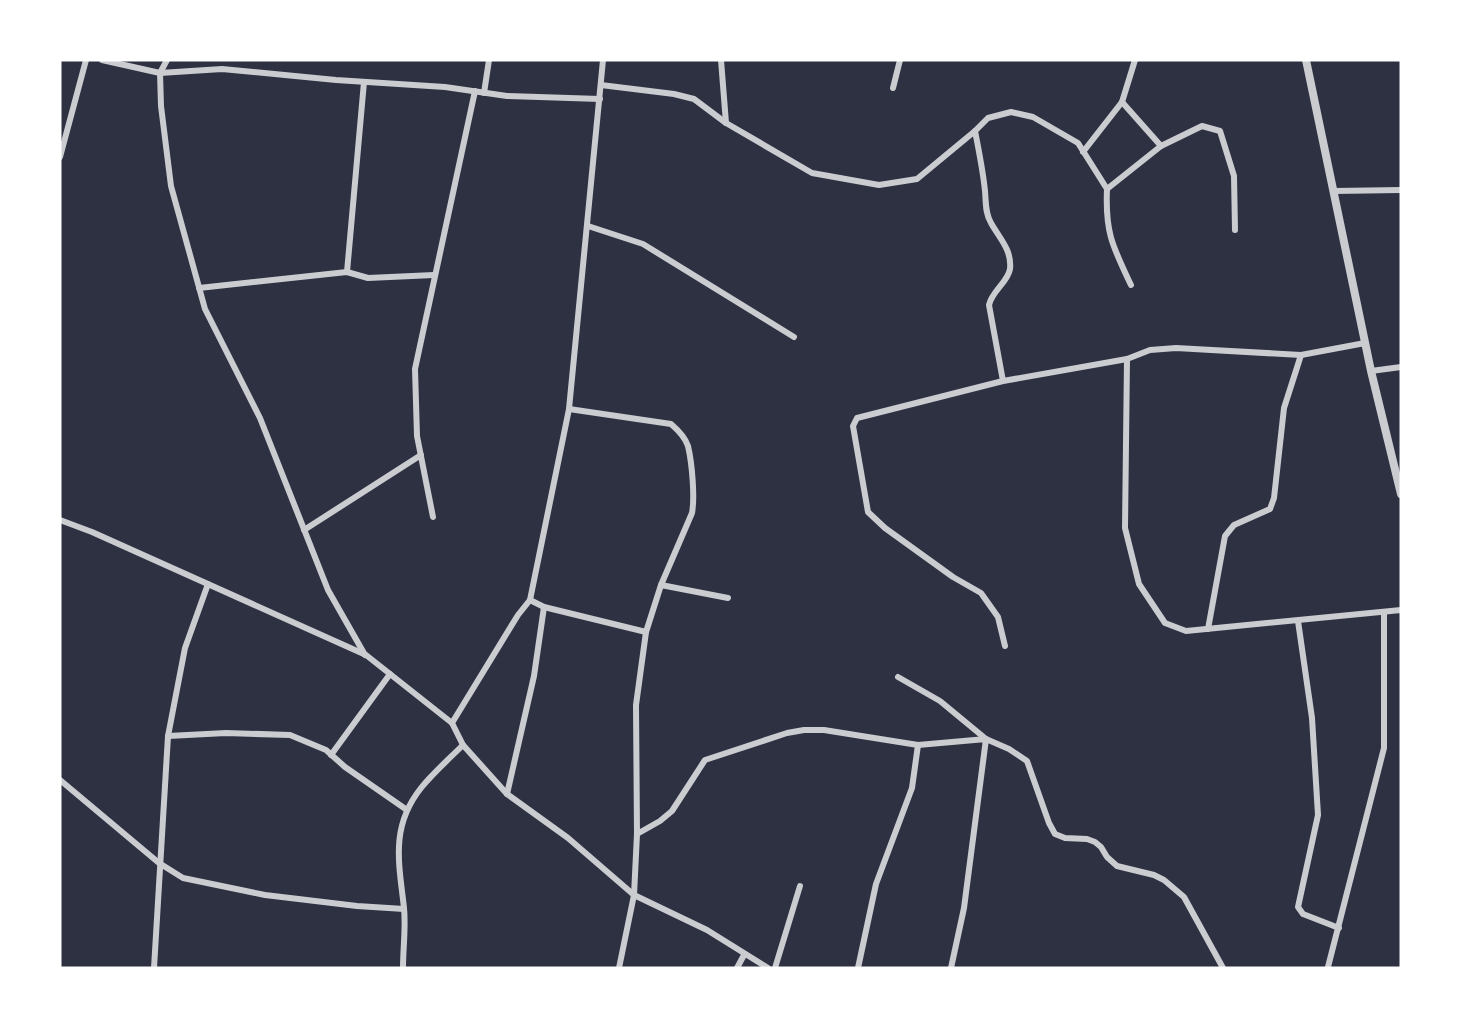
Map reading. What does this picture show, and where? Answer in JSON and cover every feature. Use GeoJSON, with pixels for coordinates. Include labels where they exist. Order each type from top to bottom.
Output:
{"type":"FeatureCollection","features":[{"type":"Feature","properties":{"kind":"street"},"geometry":{"type":"LineString","coordinates":[[60,157],[86,60]]}},
{"type":"Feature","properties":{"kind":"street"},"geometry":{"type":"LineString","coordinates":[[102,60],[160,73],[222,69],[445,87],[507,96],[600,99]]}},
{"type":"Feature","properties":{"kind":"street"},"geometry":{"type":"LineString","coordinates":[[167,60],[160,73],[161,106],[171,186],[205,309],[260,418],[328,590],[366,655]]}},
{"type":"Feature","properties":{"kind":"street"},"geometry":{"type":"LineString","coordinates":[[484,93],[489,60]]}},
{"type":"Feature","properties":{"kind":"street"},"geometry":{"type":"LineString","coordinates":[[452,723],[518,615],[530,600],[569,409],[603,60]]}},
{"type":"Feature","properties":{"kind":"street"},"geometry":{"type":"LineString","coordinates":[[721,60],[726,123]]}},
{"type":"Feature","properties":{"kind":"street"},"geometry":{"type":"LineString","coordinates":[[893,88],[900,60]]}},
{"type":"Feature","properties":{"kind":"street"},"geometry":{"type":"LineString","coordinates":[[1083,152],[1122,102],[1135,60]]}},
{"type":"Feature","properties":{"kind":"street"},"geometry":{"type":"LineString","coordinates":[[1306,60],[1371,371],[1401,494]]}},
{"type":"Feature","properties":{"kind":"street"},"geometry":{"type":"LineString","coordinates":[[347,272],[364,82]]}},
{"type":"Feature","properties":{"kind":"street"},"geometry":{"type":"LineString","coordinates":[[601,85],[675,93],[694,99],[726,123],[812,172],[879,185],[918,179],[988,118],[1011,112],[1033,117],[1078,143],[1107,189],[1106,214],[1110,241],[1131,285]]}},
{"type":"Feature","properties":{"kind":"street"},"geometry":{"type":"LineString","coordinates":[[433,517],[417,436],[415,369],[475,91]]}},
{"type":"Feature","properties":{"kind":"street"},"geometry":{"type":"LineString","coordinates":[[1122,102],[1161,146]]}},
{"type":"Feature","properties":{"kind":"street"},"geometry":{"type":"LineString","coordinates":[[1107,189],[1161,146],[1202,126],[1220,131],[1234,176],[1235,230]]}},
{"type":"Feature","properties":{"kind":"street"},"geometry":{"type":"LineString","coordinates":[[975,131],[987,213],[1008,248],[1010,264],[1010,272],[991,297],[989,305],[1002,381]]}},
{"type":"Feature","properties":{"kind":"street"},"geometry":{"type":"LineString","coordinates":[[1334,191],[1401,190]]}},
{"type":"Feature","properties":{"kind":"street"},"geometry":{"type":"LineString","coordinates":[[588,226],[643,244],[794,337]]}},
{"type":"Feature","properties":{"kind":"street"},"geometry":{"type":"LineString","coordinates":[[199,288],[347,272],[368,278],[434,275]]}},
{"type":"Feature","properties":{"kind":"street"},"geometry":{"type":"LineString","coordinates":[[1005,646],[998,617],[981,593],[943,570],[885,528],[868,512],[853,426],[857,418],[1002,381],[1127,359],[1150,350],[1176,348],[1301,355],[1365,343]]}},
{"type":"Feature","properties":{"kind":"street"},"geometry":{"type":"LineString","coordinates":[[1208,629],[1225,536],[1234,525],[1270,509],[1274,498],[1284,408],[1301,355]]}},
{"type":"Feature","properties":{"kind":"street"},"geometry":{"type":"LineString","coordinates":[[1127,359],[1125,528],[1139,584],[1165,622],[1186,631],[1401,610]]}},
{"type":"Feature","properties":{"kind":"street"},"geometry":{"type":"LineString","coordinates":[[1371,371],[1401,367]]}},
{"type":"Feature","properties":{"kind":"street"},"geometry":{"type":"LineString","coordinates":[[569,409],[671,424],[681,433],[688,445],[694,501],[692,513],[661,585],[645,632],[636,705],[637,834],[634,895],[619,968]]}},
{"type":"Feature","properties":{"kind":"street"},"geometry":{"type":"LineString","coordinates":[[304,530],[421,455]]}},
{"type":"Feature","properties":{"kind":"street"},"geometry":{"type":"LineString","coordinates":[[60,520],[92,532],[366,655],[452,723],[463,745],[507,794],[568,838],[634,895],[707,930],[768,968]]}},
{"type":"Feature","properties":{"kind":"street"},"geometry":{"type":"LineString","coordinates":[[154,968],[168,736],[185,648],[208,584]]}},
{"type":"Feature","properties":{"kind":"street"},"geometry":{"type":"LineString","coordinates":[[661,585],[728,598]]}},
{"type":"Feature","properties":{"kind":"street"},"geometry":{"type":"LineString","coordinates":[[530,600],[544,607],[645,632]]}},
{"type":"Feature","properties":{"kind":"street"},"geometry":{"type":"LineString","coordinates":[[507,794],[534,676],[544,607]]}},
{"type":"Feature","properties":{"kind":"street"},"geometry":{"type":"LineString","coordinates":[[1329,968],[1384,748],[1384,612]]}},
{"type":"Feature","properties":{"kind":"street"},"geometry":{"type":"LineString","coordinates":[[1298,621],[1312,718],[1318,815],[1298,907],[1303,914],[1339,928]]}},
{"type":"Feature","properties":{"kind":"street"},"geometry":{"type":"LineString","coordinates":[[331,755],[390,674]]}},
{"type":"Feature","properties":{"kind":"street"},"geometry":{"type":"LineString","coordinates":[[898,677],[940,701],[986,739],[1009,749],[1027,761],[1055,834],[1065,838],[1087,839],[1095,842],[1117,866],[1154,875],[1164,880],[1184,897],[1223,968]]}},
{"type":"Feature","properties":{"kind":"street"},"geometry":{"type":"LineString","coordinates":[[637,834],[672,811],[705,760],[787,733],[824,730],[918,745],[986,739]]}},
{"type":"Feature","properties":{"kind":"street"},"geometry":{"type":"LineString","coordinates":[[168,736],[226,733],[290,735],[326,750],[345,767],[407,810]]}},
{"type":"Feature","properties":{"kind":"street"},"geometry":{"type":"LineString","coordinates":[[951,968],[964,908],[986,739]]}},
{"type":"Feature","properties":{"kind":"street"},"geometry":{"type":"LineString","coordinates":[[403,968],[404,909],[397,841],[407,810],[420,789],[463,745]]}},
{"type":"Feature","properties":{"kind":"street"},"geometry":{"type":"LineString","coordinates":[[858,968],[876,884],[912,788],[918,745]]}},
{"type":"Feature","properties":{"kind":"street"},"geometry":{"type":"LineString","coordinates":[[60,780],[159,863],[183,878],[265,895],[404,909]]}},
{"type":"Feature","properties":{"kind":"street"},"geometry":{"type":"LineString","coordinates":[[775,968],[800,886]]}},
{"type":"Feature","properties":{"kind":"street"},"geometry":{"type":"LineString","coordinates":[[737,968],[744,954]]}}]}
